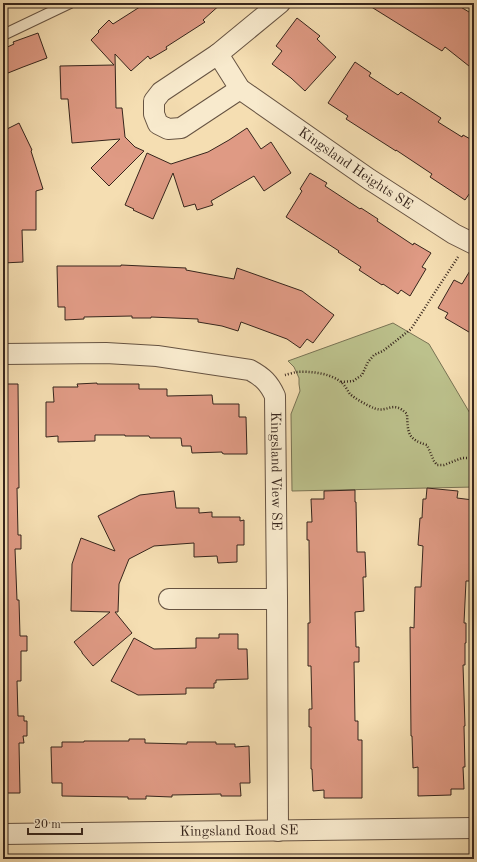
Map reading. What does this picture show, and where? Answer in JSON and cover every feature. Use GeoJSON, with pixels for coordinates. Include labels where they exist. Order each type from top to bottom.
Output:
{"type":"FeatureCollection","features":[{"type":"Feature","properties":{"kind":"street"},"geometry":{"type":"LineString","coordinates":[[240,89],[181,128],[168,129],[158,124],[154,114],[154,101],[161,92],[218,54],[280,3]]}},
{"type":"Feature","properties":{"kind":"street","name":"Kingsland Heights SE"},"geometry":{"type":"LineString","coordinates":[[218,54],[240,89],[369,179],[454,234],[471,242]]}},
{"type":"Feature","properties":{"kind":"street"},"geometry":{"type":"LineString","coordinates":[[3,354],[106,353],[157,356],[250,370],[265,380]]}},
{"type":"Feature","properties":{"kind":"street","name":"Kingsland View SE"},"geometry":{"type":"LineString","coordinates":[[265,380],[271,388],[274,396],[278,831]]}},
{"type":"Feature","properties":{"kind":"street"},"geometry":{"type":"LineString","coordinates":[[169,599],[277,599]]}},
{"type":"Feature","properties":{"kind":"street","name":"Kingsland Road SE"},"geometry":{"type":"LineString","coordinates":[[3,834],[474,828]]}},
{"type":"Feature","properties":{"kind":"lane"},"geometry":{"type":"LineString","coordinates":[[3,35],[70,3]]}},
{"type":"Feature","properties":{"kind":"path"},"geometry":{"type":"LineString","coordinates":[[341,382],[353,381],[362,375],[368,362],[374,355],[383,351],[411,329],[471,242]]}},
{"type":"Feature","properties":{"kind":"path"},"geometry":{"type":"LineString","coordinates":[[265,380],[296,372],[310,372],[327,375],[341,382],[352,396],[374,408],[382,410],[389,407],[397,407],[403,410],[407,414],[408,427],[411,437],[417,442],[428,445],[437,465],[444,465],[462,458],[472,458],[474,460]]}},
{"type":"Feature","properties":{"kind":"green space"},"geometry":{"type":"Polygon","coordinates":[[[393,323],[429,344],[474,420],[474,487],[292,491],[291,414],[300,391],[299,378],[294,367],[288,361],[393,323]]]}},
{"type":"Feature","properties":{"kind":"building"},"geometry":{"type":"Polygon","coordinates":[[[146,3],[222,3],[203,20],[205,22],[166,47],[167,49],[150,59],[148,56],[131,71],[115,54],[116,108],[122,108],[125,137],[135,147],[144,151],[109,186],[91,168],[120,139],[72,143],[68,99],[61,99],[60,66],[114,65],[91,40],[109,20],[113,24],[146,3]]]}},
{"type":"Feature","properties":{"kind":"building"},"geometry":{"type":"Polygon","coordinates":[[[365,3],[454,3],[474,15],[474,70],[445,47],[442,51],[365,3]]]}},
{"type":"Feature","properties":{"kind":"building"},"geometry":{"type":"Polygon","coordinates":[[[297,18],[320,36],[317,39],[336,57],[305,91],[272,64],[282,51],[276,46],[297,18]]]}},
{"type":"Feature","properties":{"kind":"building"},"geometry":{"type":"Polygon","coordinates":[[[38,33],[47,58],[3,75],[3,49],[14,44],[13,42],[38,33]]]}},
{"type":"Feature","properties":{"kind":"building"},"geometry":{"type":"Polygon","coordinates":[[[355,62],[371,73],[369,76],[398,95],[401,92],[441,118],[438,122],[462,137],[463,135],[474,141],[474,187],[465,200],[430,177],[432,174],[346,119],[348,116],[328,103],[355,62]]]}},
{"type":"Feature","properties":{"kind":"building"},"geometry":{"type":"Polygon","coordinates":[[[19,123],[32,150],[31,151],[43,189],[36,191],[36,230],[22,230],[23,262],[3,263],[3,131],[19,123]]]}},
{"type":"Feature","properties":{"kind":"building"},"geometry":{"type":"Polygon","coordinates":[[[247,128],[261,149],[271,142],[291,173],[264,191],[254,176],[211,201],[213,205],[197,210],[195,204],[184,207],[173,173],[153,219],[125,205],[147,153],[171,164],[208,152],[247,128]]]}},
{"type":"Feature","properties":{"kind":"building"},"geometry":{"type":"Polygon","coordinates":[[[310,173],[327,183],[325,186],[378,219],[377,221],[413,245],[414,243],[431,253],[422,267],[426,269],[410,296],[401,290],[398,294],[383,284],[382,285],[359,270],[361,267],[338,252],[339,251],[286,217],[302,191],[300,189],[310,173]]]}},
{"type":"Feature","properties":{"kind":"building"},"geometry":{"type":"Polygon","coordinates":[[[474,264],[474,335],[445,318],[448,313],[438,308],[454,280],[462,284],[474,264]]]}},
{"type":"Feature","properties":{"kind":"building"},"geometry":{"type":"Polygon","coordinates":[[[121,265],[186,268],[186,270],[234,279],[237,268],[302,291],[334,315],[313,343],[307,339],[300,348],[287,339],[241,322],[238,331],[222,326],[198,322],[198,319],[151,317],[132,318],[132,316],[84,317],[84,319],[65,320],[65,307],[58,307],[57,266],[121,265]]]}},
{"type":"Feature","properties":{"kind":"building"},"geometry":{"type":"Polygon","coordinates":[[[3,384],[18,384],[19,488],[17,488],[18,535],[21,535],[21,549],[15,549],[20,636],[27,636],[27,651],[21,651],[21,681],[17,681],[18,716],[24,716],[24,721],[27,721],[27,736],[23,736],[24,743],[19,743],[20,793],[3,793],[3,384]]]}},
{"type":"Feature","properties":{"kind":"building"},"geometry":{"type":"Polygon","coordinates":[[[77,384],[139,384],[139,389],[167,389],[167,396],[212,395],[213,404],[239,404],[239,417],[246,417],[247,454],[224,454],[222,452],[192,453],[191,446],[182,446],[181,438],[95,435],[95,441],[58,442],[58,436],[46,437],[46,402],[54,402],[53,387],[78,387],[77,384]]]}},
{"type":"Feature","properties":{"kind":"building"},"geometry":{"type":"Polygon","coordinates":[[[427,488],[458,491],[457,498],[473,500],[471,522],[473,522],[470,581],[466,581],[464,623],[466,623],[466,643],[465,665],[463,665],[465,726],[465,767],[463,767],[464,789],[451,789],[451,795],[418,796],[418,767],[413,768],[411,736],[410,627],[414,628],[415,587],[421,587],[423,546],[418,545],[423,499],[426,499],[427,488]]]}},
{"type":"Feature","properties":{"kind":"building"},"geometry":{"type":"Polygon","coordinates":[[[355,490],[357,552],[365,552],[366,577],[363,577],[364,611],[355,612],[356,647],[359,647],[359,662],[354,662],[355,721],[358,721],[358,740],[362,740],[362,798],[324,798],[324,790],[313,791],[311,769],[311,727],[309,727],[309,709],[312,709],[311,666],[308,666],[308,623],[310,623],[309,540],[307,540],[307,522],[312,522],[311,499],[324,499],[324,491],[355,490]]]}},
{"type":"Feature","properties":{"kind":"building"},"geometry":{"type":"Polygon","coordinates":[[[174,491],[176,508],[199,508],[199,513],[212,512],[212,517],[240,517],[240,521],[244,520],[244,545],[237,545],[237,562],[218,563],[217,556],[194,557],[194,543],[154,546],[129,559],[119,584],[118,612],[115,612],[132,633],[93,666],[74,642],[110,612],[71,611],[72,564],[81,538],[115,551],[98,516],[140,495],[174,491]]]}},
{"type":"Feature","properties":{"kind":"building"},"geometry":{"type":"Polygon","coordinates":[[[219,634],[238,634],[238,649],[247,649],[248,679],[216,680],[216,683],[214,683],[214,688],[186,688],[186,694],[138,695],[111,681],[134,638],[154,649],[196,648],[196,638],[219,638],[219,634]]]}},
{"type":"Feature","properties":{"kind":"building"},"geometry":{"type":"Polygon","coordinates":[[[129,739],[145,739],[145,743],[187,744],[187,742],[216,742],[216,744],[235,744],[235,747],[249,746],[250,783],[240,783],[241,796],[221,796],[221,794],[172,795],[172,797],[146,796],[146,799],[128,799],[128,797],[62,796],[62,783],[52,783],[51,747],[62,747],[62,742],[129,741],[129,739]]]}}]}
